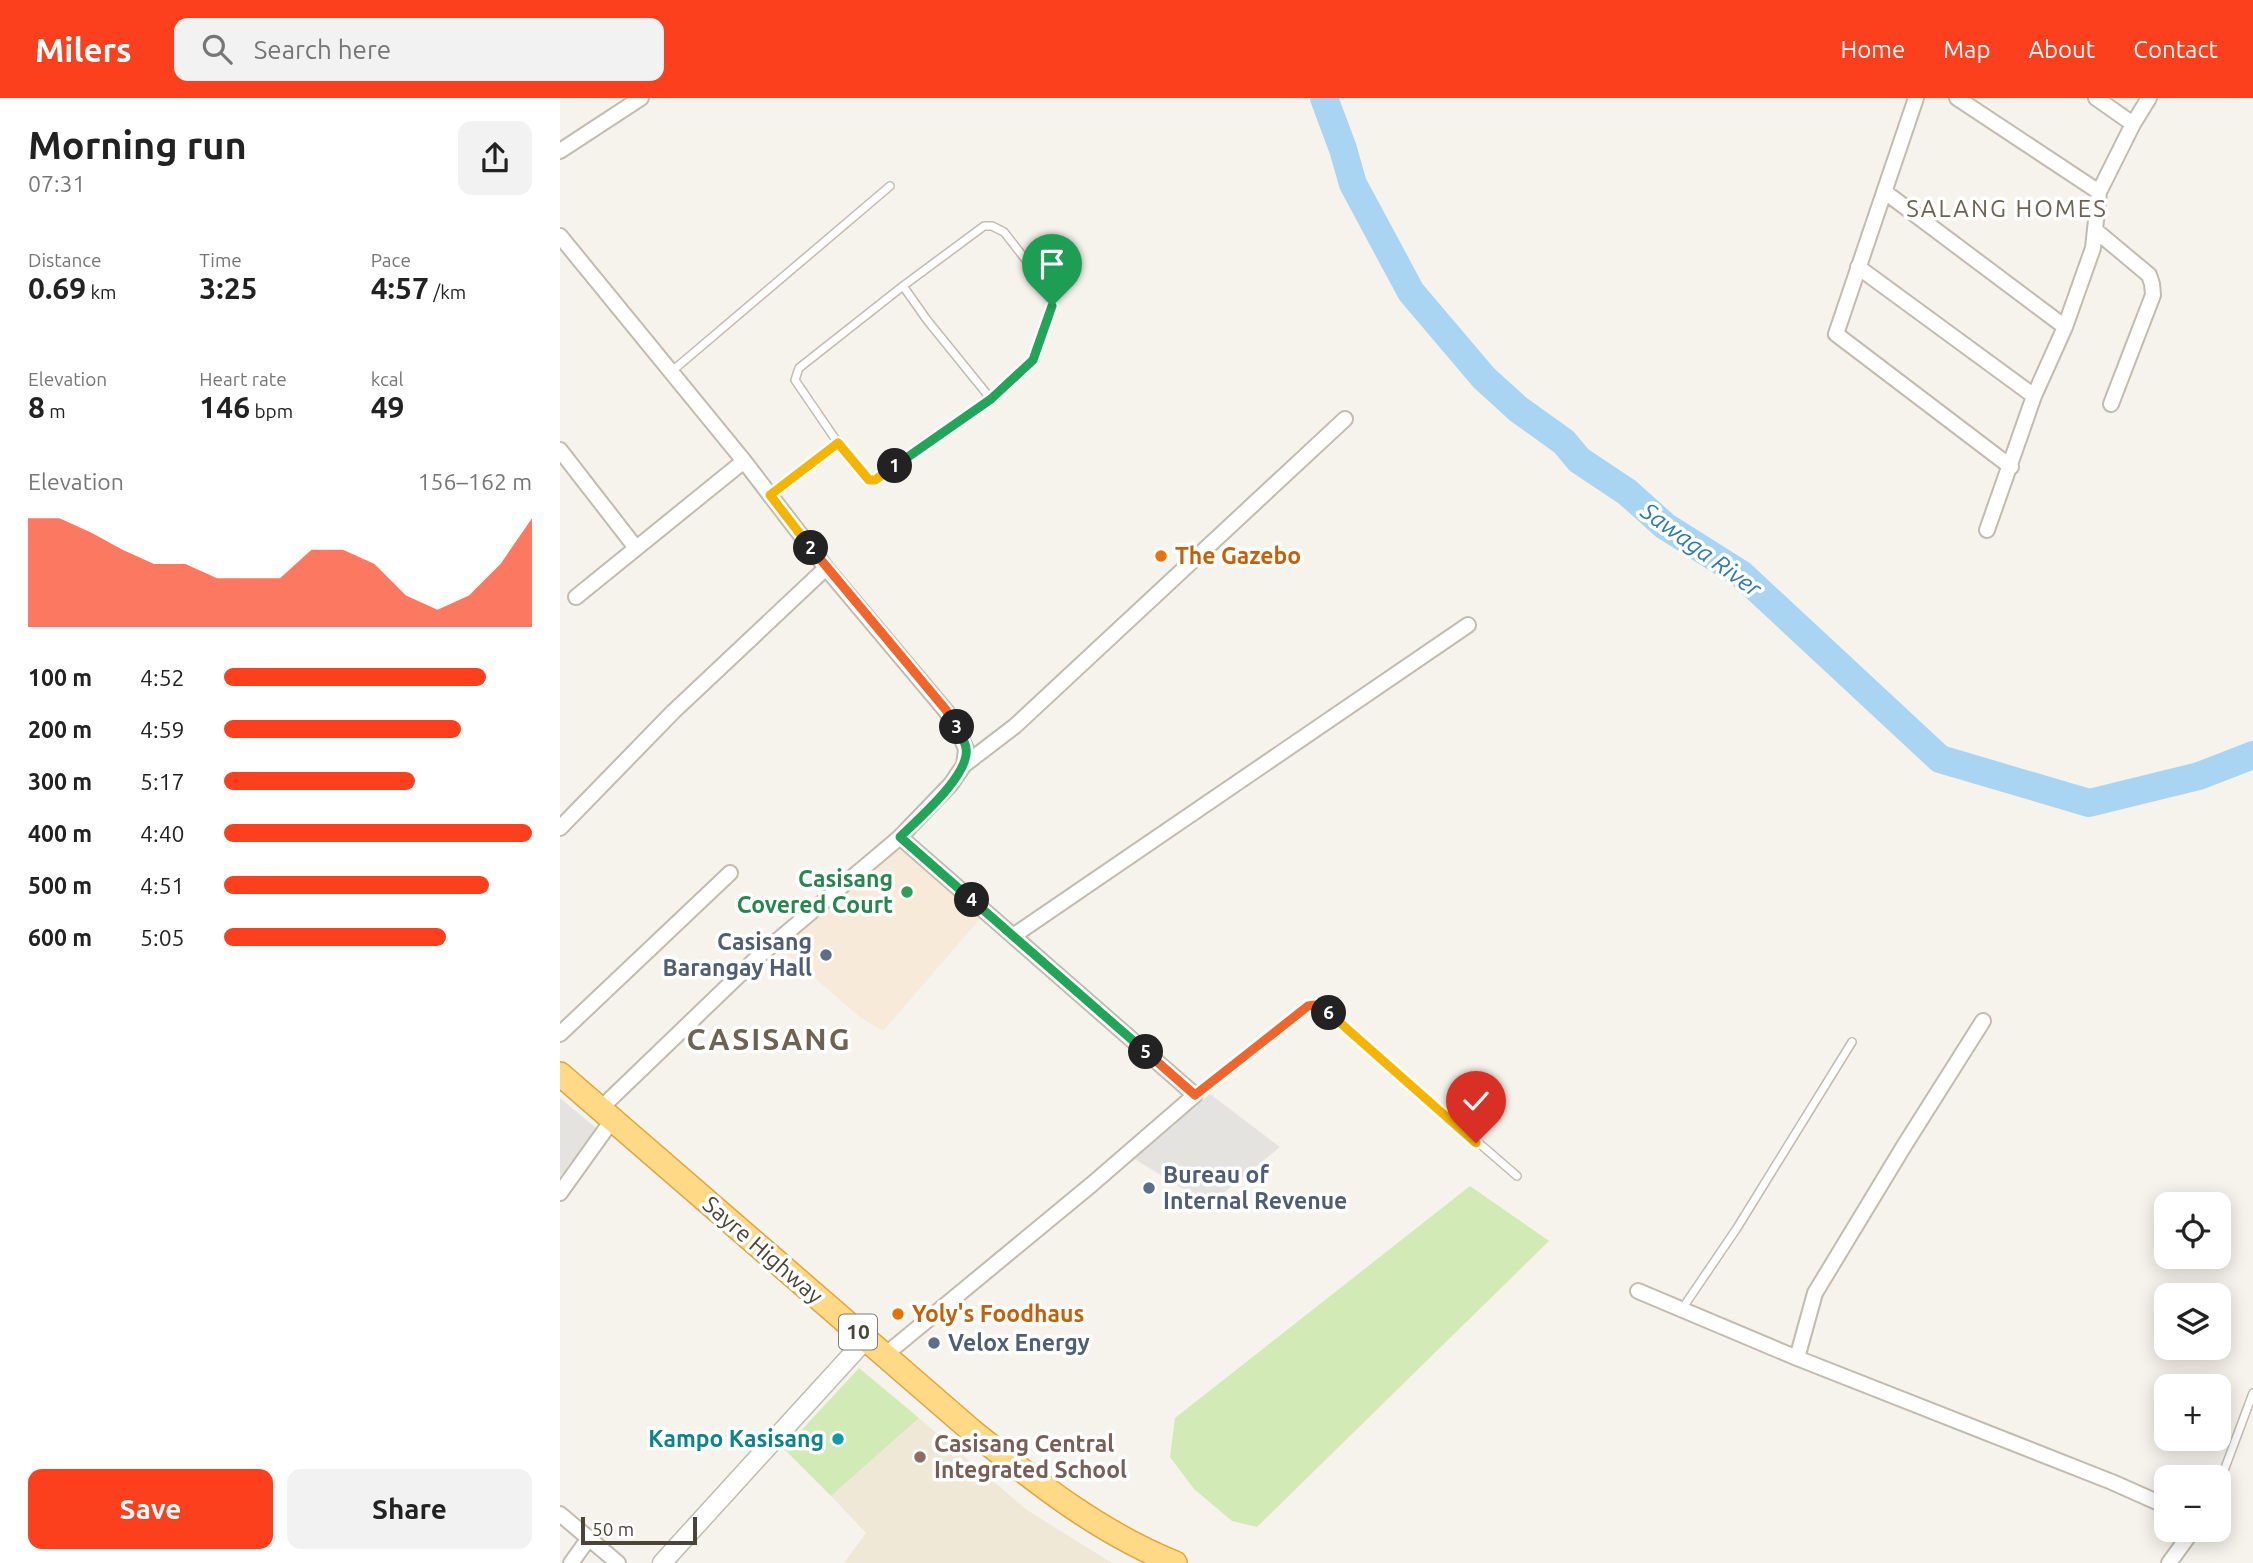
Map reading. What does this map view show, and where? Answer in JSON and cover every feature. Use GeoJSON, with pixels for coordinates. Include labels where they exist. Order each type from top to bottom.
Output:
{"type":"FeatureCollection","features":[{"type":"Feature","properties":{"kind":"highway","name":"Sayre Highway"},"geometry":{"type":"LineString","coordinates":[[560,1074],[972,1431],[1101,1528],[1175,1563]]}},
{"type":"Feature","properties":{"kind":"street"},"geometry":{"type":"LineString","coordinates":[[560,151],[641,98]]}},
{"type":"Feature","properties":{"kind":"street"},"geometry":{"type":"LineString","coordinates":[[1916,98],[1836,334],[2011,467]]}},
{"type":"Feature","properties":{"kind":"street"},"geometry":{"type":"LineString","coordinates":[[1957,98],[2099,192]]}},
{"type":"Feature","properties":{"kind":"street"},"geometry":{"type":"LineString","coordinates":[[2096,98],[2133,124]]}},
{"type":"Feature","properties":{"kind":"street"},"geometry":{"type":"LineString","coordinates":[[1987,530],[2034,396],[2064,327],[2093,248],[2099,192],[2149,98]]}},
{"type":"Feature","properties":{"kind":"street"},"geometry":{"type":"LineString","coordinates":[[1885,192],[2064,327]]}},
{"type":"Feature","properties":{"kind":"street"},"geometry":{"type":"LineString","coordinates":[[2095,230],[2149,275],[2152,284],[2153,295],[2111,404]]}},
{"type":"Feature","properties":{"kind":"street"},"geometry":{"type":"LineString","coordinates":[[560,236],[744,461],[826,568],[946,710],[966,749],[964,765]]}},
{"type":"Feature","properties":{"kind":"street"},"geometry":{"type":"LineString","coordinates":[[1858,267],[2034,396]]}},
{"type":"Feature","properties":{"kind":"street"},"geometry":{"type":"LineString","coordinates":[[560,1193],[606,1114],[758,957],[900,837],[951,784],[964,765],[1015,726],[1345,419]]}},
{"type":"Feature","properties":{"kind":"street"},"geometry":{"type":"LineString","coordinates":[[560,450],[636,548]]}},
{"type":"Feature","properties":{"kind":"street"},"geometry":{"type":"LineString","coordinates":[[576,597],[744,461]]}},
{"type":"Feature","properties":{"kind":"street"},"geometry":{"type":"LineString","coordinates":[[560,828],[673,712],[826,568]]}},
{"type":"Feature","properties":{"kind":"street"},"geometry":{"type":"LineString","coordinates":[[1013,936],[1468,625]]}},
{"type":"Feature","properties":{"kind":"street"},"geometry":{"type":"LineString","coordinates":[[885,1356],[1195,1095],[900,837]]}},
{"type":"Feature","properties":{"kind":"street"},"geometry":{"type":"LineString","coordinates":[[560,1034],[730,873]]}},
{"type":"Feature","properties":{"kind":"street"},"geometry":{"type":"LineString","coordinates":[[1797,1358],[1815,1293],[1983,1021]]}},
{"type":"Feature","properties":{"kind":"street"},"geometry":{"type":"LineString","coordinates":[[1638,1292],[2154,1501]]}},
{"type":"Feature","properties":{"kind":"street"},"geometry":{"type":"LineString","coordinates":[[662,1563],[866,1339]]}},
{"type":"Feature","properties":{"kind":"street"},"geometry":{"type":"LineString","coordinates":[[560,1514],[618,1563]]}},
{"type":"Feature","properties":{"kind":"street"},"geometry":{"type":"LineString","coordinates":[[571,1563],[589,1538]]}},
{"type":"Feature","properties":{"kind":"street"},"geometry":{"type":"LineString","coordinates":[[2169,1563],[2184,1542]]}},
{"type":"Feature","properties":{"kind":"lane"},"geometry":{"type":"LineString","coordinates":[[671,372],[890,186]]}},
{"type":"Feature","properties":{"kind":"lane"},"geometry":{"type":"LineString","coordinates":[[984,226],[992,226],[1004,232],[1051,292],[1052,306],[1033,360],[991,399],[875,480],[865,477],[795,380],[799,368],[903,285],[984,226]]}},
{"type":"Feature","properties":{"kind":"lane"},"geometry":{"type":"LineString","coordinates":[[903,285],[927,320],[991,399]]}},
{"type":"Feature","properties":{"kind":"lane"},"geometry":{"type":"LineString","coordinates":[[770,495],[838,443]]}},
{"type":"Feature","properties":{"kind":"lane"},"geometry":{"type":"LineString","coordinates":[[1195,1095],[1308,1006],[1315,1005],[1324,1008],[1517,1176]]}},
{"type":"Feature","properties":{"kind":"lane"},"geometry":{"type":"LineString","coordinates":[[1681,1310],[1737,1228],[1852,1042]]}},
{"type":"Feature","properties":{"kind":"lane"},"geometry":{"type":"LineString","coordinates":[[2226,1465],[2253,1392]]}},
{"type":"Feature","properties":{"kind":"shaded area"},"geometry":{"type":"Polygon","coordinates":[[[901,838],[983,915],[883,1031],[861,1018],[779,947],[901,838]]]}},
{"type":"Feature","properties":{"kind":"shaded area"},"geometry":{"type":"Polygon","coordinates":[[[1210,1094],[1280,1147],[1209,1205],[1133,1158],[1210,1094]]]}},
{"type":"Feature","properties":{"kind":"shaded area"},"geometry":{"type":"Polygon","coordinates":[[[560,1098],[596,1128],[560,1177],[560,1098]]]}},
{"type":"Feature","properties":{"kind":"shaded area","name":"Casisang Central Integrated School"},"geometry":{"type":"Polygon","coordinates":[[[919,1418],[1027,1510],[1112,1563],[844,1563],[866,1533],[831,1496],[919,1418]]]}},
{"type":"Feature","properties":{"kind":"green space"},"geometry":{"type":"Polygon","coordinates":[[[1470,1186],[1549,1241],[1257,1527],[1232,1521],[1194,1489],[1170,1457],[1175,1418],[1470,1186]]]}},
{"type":"Feature","properties":{"kind":"green space"},"geometry":{"type":"Polygon","coordinates":[[[859,1368],[919,1418],[831,1496],[784,1449],[859,1368]]]}},
{"type":"Feature","properties":{"kind":"waterway","name":"Sawaga River"},"geometry":{"type":"LineString","coordinates":[[1324,98],[1353,184],[1411,292],[1484,378],[1518,409],[1564,442],[1579,460],[1627,492],[1665,526],[1741,574],[1940,759],[2089,803],[2199,776],[2253,755]]}},
{"type":"Feature","properties":{"kind":"place","name":"The Gazebo"},"geometry":{"type":"Point","coordinates":[1161,556]}},
{"type":"Feature","properties":{"kind":"place","name":"Casisang Covered Court"},"geometry":{"type":"Point","coordinates":[907,892]}},
{"type":"Feature","properties":{"kind":"place","name":"Casisang Barangay Hall"},"geometry":{"type":"Point","coordinates":[826,955]}},
{"type":"Feature","properties":{"kind":"place","name":"Bureau of Internal Revenue"},"geometry":{"type":"Point","coordinates":[1149,1188]}},
{"type":"Feature","properties":{"kind":"place","name":"Yoly's Foodhaus"},"geometry":{"type":"Point","coordinates":[898,1314]}},
{"type":"Feature","properties":{"kind":"place","name":"Velox Energy"},"geometry":{"type":"Point","coordinates":[934,1343]}},
{"type":"Feature","properties":{"kind":"place","name":"Kampo Kasisang"},"geometry":{"type":"Point","coordinates":[838,1439]}},
{"type":"Feature","properties":{"kind":"place","name":"Casisang Central Integrated School"},"geometry":{"type":"Point","coordinates":[920,1457]}},
{"type":"Feature","properties":{"kind":"district","name":"SALANG HOMES"},"geometry":{"type":"Point","coordinates":[2007,209]}},
{"type":"Feature","properties":{"kind":"district","name":"CASISANG"},"geometry":{"type":"Point","coordinates":[769,1040]}},
{"type":"Feature","properties":{"kind":"route"},"geometry":{"type":"LineString","coordinates":[[1052,306],[1033,360],[991,399],[875,480],[865,477],[838,443],[770,495],[826,568],[946,710],[966,749],[964,765],[951,784],[900,837],[1195,1095],[1308,1006],[1315,1005],[1324,1008],[1476,1143]]}}]}
